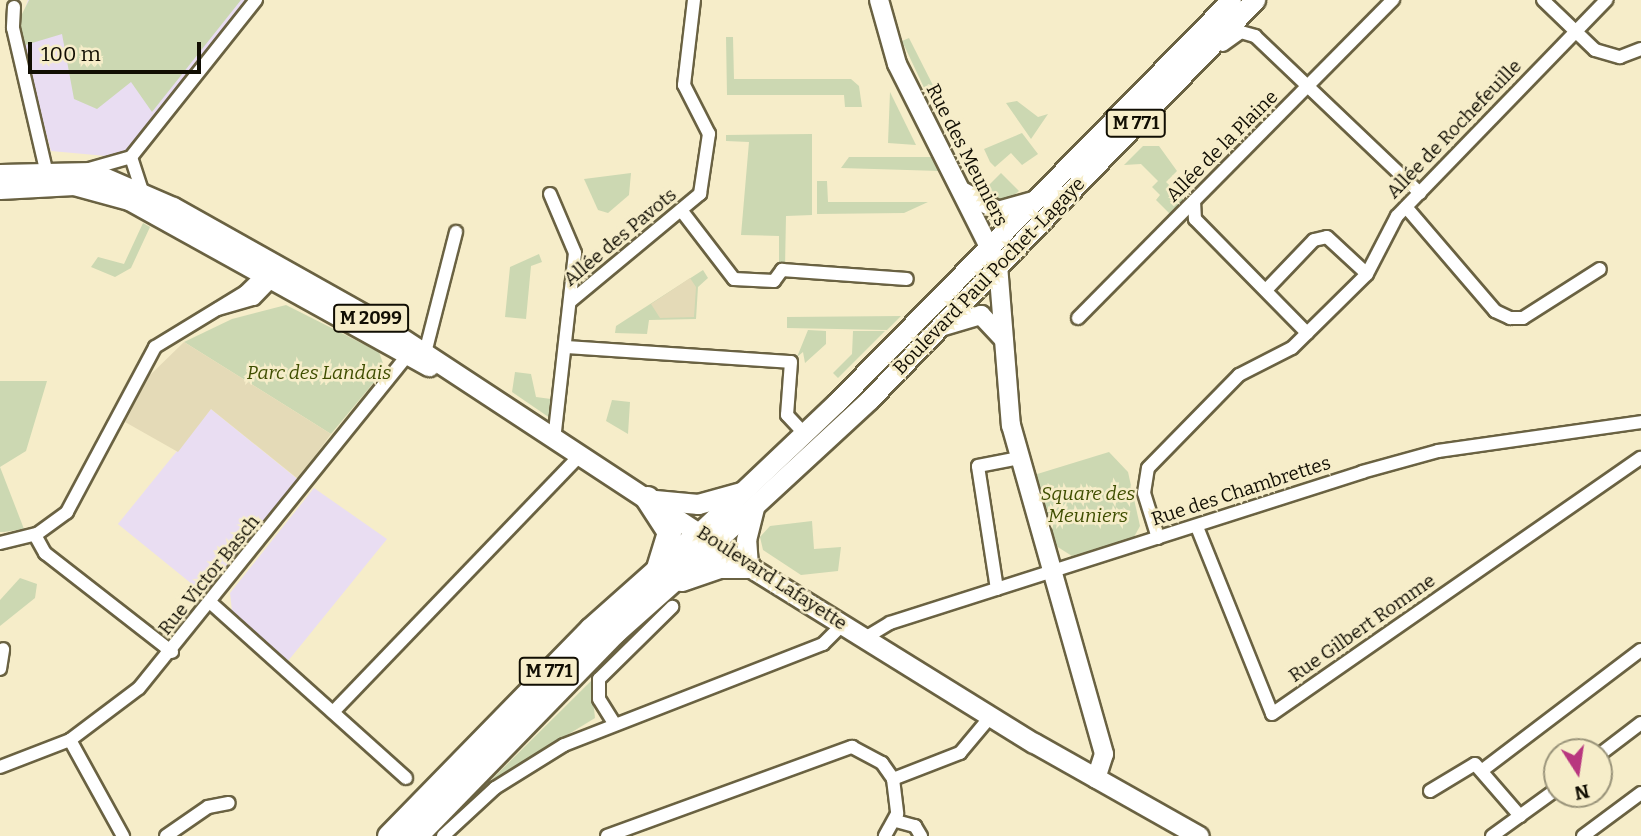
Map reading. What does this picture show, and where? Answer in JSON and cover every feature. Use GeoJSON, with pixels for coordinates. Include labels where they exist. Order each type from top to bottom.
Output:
{"type":"FeatureCollection","features":[{"type":"Feature","properties":{"kind":"highway"},"geometry":{"type":"LineString","coordinates":[[647,498],[669,532],[664,588],[710,568],[748,566]]}},
{"type":"Feature","properties":{"kind":"highway","name":"M 771"},"geometry":{"type":"LineString","coordinates":[[415,836],[513,732],[664,588],[706,538]]}},
{"type":"Feature","properties":{"kind":"highway","name":"M 771"},"geometry":{"type":"LineString","coordinates":[[389,836],[664,588]]}},
{"type":"Feature","properties":{"kind":"highway"},"geometry":{"type":"LineString","coordinates":[[436,836],[513,732]]}},
{"type":"Feature","properties":{"kind":"main road","name":"Rue des Meuniers"},"geometry":{"type":"LineString","coordinates":[[879,0],[890,48],[991,246],[998,265],[1019,458],[1104,754],[1096,779]]}},
{"type":"Feature","properties":{"kind":"main road","name":"Boulevard Paul Pochet-Lagaye"},"geometry":{"type":"LineString","coordinates":[[750,499],[805,434],[1231,0]]}},
{"type":"Feature","properties":{"kind":"main road","name":"Boulevard Paul Pochet-Lagaye"},"geometry":{"type":"LineString","coordinates":[[706,538],[939,328],[1253,2]]}},
{"type":"Feature","properties":{"kind":"main road","name":"M 2099"},"geometry":{"type":"LineString","coordinates":[[0,174],[46,170],[81,171],[142,190],[271,273]]}},
{"type":"Feature","properties":{"kind":"main road","name":"M 2099"},"geometry":{"type":"LineString","coordinates":[[0,189],[63,184],[108,191],[271,273]]}},
{"type":"Feature","properties":{"kind":"main road"},"geometry":{"type":"LineString","coordinates":[[964,192],[998,211],[1035,201]]}},
{"type":"Feature","properties":{"kind":"main road","name":"Boulevard Lafayette"},"geometry":{"type":"LineString","coordinates":[[271,273],[455,377],[647,498],[748,566],[991,716],[1199,836]]}},
{"type":"Feature","properties":{"kind":"main road"},"geometry":{"type":"LineString","coordinates":[[939,328],[981,315],[998,327],[1006,345]]}},
{"type":"Feature","properties":{"kind":"main road"},"geometry":{"type":"LineString","coordinates":[[647,498],[698,504],[750,499],[746,540],[748,566]]}},
{"type":"Feature","properties":{"kind":"street"},"geometry":{"type":"LineString","coordinates":[[81,171],[131,157],[256,0]]}},
{"type":"Feature","properties":{"kind":"street","name":"Allée des Pavots"},"geometry":{"type":"LineString","coordinates":[[565,347],[571,301],[700,194],[709,134],[685,95],[694,0]]}},
{"type":"Feature","properties":{"kind":"street","name":"Allée de la Plaine"},"geometry":{"type":"LineString","coordinates":[[1078,318],[1393,0]]}},
{"type":"Feature","properties":{"kind":"street"},"geometry":{"type":"LineString","coordinates":[[1543,0],[1595,50],[1620,57],[1641,49]]}},
{"type":"Feature","properties":{"kind":"street","name":"Allée de Rochefeuille"},"geometry":{"type":"LineString","coordinates":[[1158,538],[1144,493],[1148,468],[1239,375],[1292,348],[1367,274],[1406,207],[1606,0]]}},
{"type":"Feature","properties":{"kind":"street"},"geometry":{"type":"LineString","coordinates":[[1253,2],[1255,36]]}},
{"type":"Feature","properties":{"kind":"street"},"geometry":{"type":"LineString","coordinates":[[14,7],[13,28],[46,170]]}},
{"type":"Feature","properties":{"kind":"street"},"geometry":{"type":"LineString","coordinates":[[1150,109],[1233,35],[1255,36],[1420,192]]}},
{"type":"Feature","properties":{"kind":"street"},"geometry":{"type":"LineString","coordinates":[[131,157],[142,190]]}},
{"type":"Feature","properties":{"kind":"street"},"geometry":{"type":"LineString","coordinates":[[550,194],[575,253],[571,301]]}},
{"type":"Feature","properties":{"kind":"street"},"geometry":{"type":"LineString","coordinates":[[1194,201],[1195,219],[1307,333]]}},
{"type":"Feature","properties":{"kind":"street"},"geometry":{"type":"LineString","coordinates":[[1406,207],[1495,311],[1510,318],[1523,318],[1600,269]]}},
{"type":"Feature","properties":{"kind":"street"},"geometry":{"type":"LineString","coordinates":[[681,211],[734,279],[774,281],[782,270],[907,279]]}},
{"type":"Feature","properties":{"kind":"street"},"geometry":{"type":"LineString","coordinates":[[416,354],[456,232]]}},
{"type":"Feature","properties":{"kind":"street"},"geometry":{"type":"LineString","coordinates":[[1266,289],[1314,240],[1327,237],[1367,274]]}},
{"type":"Feature","properties":{"kind":"street"},"geometry":{"type":"LineString","coordinates":[[0,543],[35,535],[76,500],[150,352],[215,310],[254,299],[271,273]]}},
{"type":"Feature","properties":{"kind":"street"},"geometry":{"type":"LineString","coordinates":[[554,439],[565,347],[791,362],[787,415],[805,434]]}},
{"type":"Feature","properties":{"kind":"street","name":"Rue Victor Basch"},"geometry":{"type":"LineString","coordinates":[[0,767],[70,740],[125,701],[172,652],[416,354]]}},
{"type":"Feature","properties":{"kind":"street","name":"Rue des Chambrettes"},"geometry":{"type":"LineString","coordinates":[[865,638],[890,622],[1438,452],[1641,422]]}},
{"type":"Feature","properties":{"kind":"street"},"geometry":{"type":"LineString","coordinates":[[333,712],[580,456]]}},
{"type":"Feature","properties":{"kind":"street"},"geometry":{"type":"LineString","coordinates":[[997,589],[978,466],[1019,458]]}},
{"type":"Feature","properties":{"kind":"street","name":"Rue Gilbert Romme"},"geometry":{"type":"LineString","coordinates":[[1197,527],[1272,714],[1641,458]]}},
{"type":"Feature","properties":{"kind":"street"},"geometry":{"type":"LineString","coordinates":[[35,535],[46,553],[172,652]]}},
{"type":"Feature","properties":{"kind":"street"},"geometry":{"type":"LineString","coordinates":[[614,723],[599,699],[599,679],[664,588]]}},
{"type":"Feature","properties":{"kind":"street"},"geometry":{"type":"LineString","coordinates":[[211,603],[406,778]]}},
{"type":"Feature","properties":{"kind":"street"},"geometry":{"type":"LineString","coordinates":[[443,836],[495,788],[614,723],[823,644],[843,624]]}},
{"type":"Feature","properties":{"kind":"street"},"geometry":{"type":"LineString","coordinates":[[0,669],[4,649]]}},
{"type":"Feature","properties":{"kind":"street"},"geometry":{"type":"LineString","coordinates":[[1484,769],[1641,650]]}},
{"type":"Feature","properties":{"kind":"street"},"geometry":{"type":"LineString","coordinates":[[893,779],[960,752],[991,716]]}},
{"type":"Feature","properties":{"kind":"street"},"geometry":{"type":"LineString","coordinates":[[1613,744],[1641,723]]}},
{"type":"Feature","properties":{"kind":"street"},"geometry":{"type":"LineString","coordinates":[[70,740],[123,836]]}},
{"type":"Feature","properties":{"kind":"street"},"geometry":{"type":"LineString","coordinates":[[607,836],[835,749],[865,752],[893,779],[896,821],[885,836]]}},
{"type":"Feature","properties":{"kind":"street"},"geometry":{"type":"LineString","coordinates":[[1430,791],[1463,766],[1484,769],[1520,816]]}},
{"type":"Feature","properties":{"kind":"street"},"geometry":{"type":"LineString","coordinates":[[1583,836],[1641,793]]}},
{"type":"Feature","properties":{"kind":"street"},"geometry":{"type":"LineString","coordinates":[[1492,836],[1543,799]]}},
{"type":"Feature","properties":{"kind":"street"},"geometry":{"type":"LineString","coordinates":[[166,836],[208,807],[229,803]]}},
{"type":"Feature","properties":{"kind":"street"},"geometry":{"type":"LineString","coordinates":[[896,821],[915,827],[921,836]]}},
{"type":"Feature","properties":{"kind":"shaded area"},"geometry":{"type":"Polygon","coordinates":[[[28,0],[250,0],[127,153],[117,157],[51,151],[18,29],[28,0]]]}},
{"type":"Feature","properties":{"kind":"shaded area"},"geometry":{"type":"Polygon","coordinates":[[[211,409],[298,479],[205,595],[118,524],[211,409]]]}},
{"type":"Feature","properties":{"kind":"shaded area"},"geometry":{"type":"Polygon","coordinates":[[[314,488],[387,539],[288,661],[232,611],[230,593],[314,488]]]}},
{"type":"Feature","properties":{"kind":"green space"},"geometry":{"type":"Polygon","coordinates":[[[29,0],[241,0],[152,112],[131,82],[97,109],[74,99],[62,34],[22,46],[18,22],[29,0]]]}},
{"type":"Feature","properties":{"kind":"green space"},"geometry":{"type":"Polygon","coordinates":[[[726,37],[733,37],[734,79],[851,79],[859,86],[862,107],[845,107],[844,95],[727,95],[726,37]]]}},
{"type":"Feature","properties":{"kind":"green space"},"geometry":{"type":"Polygon","coordinates":[[[909,38],[944,107],[935,111],[902,41],[909,38]]]}},
{"type":"Feature","properties":{"kind":"green space"},"geometry":{"type":"Polygon","coordinates":[[[890,92],[916,145],[888,143],[890,92]]]}},
{"type":"Feature","properties":{"kind":"green space"},"geometry":{"type":"Polygon","coordinates":[[[1017,101],[1038,117],[1048,114],[1031,139],[1006,103],[1017,101]]]}},
{"type":"Feature","properties":{"kind":"green space"},"geometry":{"type":"Polygon","coordinates":[[[1022,133],[1038,154],[1022,165],[1011,153],[995,167],[984,149],[1022,133]]]}},
{"type":"Feature","properties":{"kind":"green space"},"geometry":{"type":"Polygon","coordinates":[[[812,134],[812,215],[786,216],[785,268],[779,268],[779,236],[741,235],[749,142],[726,141],[726,135],[812,134]]]}},
{"type":"Feature","properties":{"kind":"green space"},"geometry":{"type":"Polygon","coordinates":[[[1143,146],[1159,146],[1177,171],[1166,182],[1187,202],[1172,216],[1156,200],[1160,195],[1152,187],[1158,181],[1141,164],[1124,165],[1143,146]]]}},
{"type":"Feature","properties":{"kind":"green space"},"geometry":{"type":"Polygon","coordinates":[[[849,157],[933,157],[940,171],[841,168],[849,157]]]}},
{"type":"Feature","properties":{"kind":"green space"},"geometry":{"type":"Polygon","coordinates":[[[631,173],[629,195],[608,213],[598,210],[584,179],[631,173]]]}},
{"type":"Feature","properties":{"kind":"green space"},"geometry":{"type":"Polygon","coordinates":[[[1001,173],[1019,191],[1013,196],[1000,199],[984,190],[1001,173]]]}},
{"type":"Feature","properties":{"kind":"green space"},"geometry":{"type":"Polygon","coordinates":[[[817,181],[827,181],[828,202],[928,202],[904,213],[817,214],[817,181]]]}},
{"type":"Feature","properties":{"kind":"green space"},"geometry":{"type":"Polygon","coordinates":[[[143,223],[150,227],[131,268],[115,277],[91,267],[98,257],[124,264],[143,223]]]}},
{"type":"Feature","properties":{"kind":"green space"},"geometry":{"type":"Polygon","coordinates":[[[539,254],[542,262],[531,266],[526,319],[505,317],[510,267],[539,254]]]}},
{"type":"Feature","properties":{"kind":"green space"},"geometry":{"type":"Polygon","coordinates":[[[703,270],[708,278],[698,287],[696,319],[649,320],[647,334],[615,333],[616,326],[703,270]]]}},
{"type":"Feature","properties":{"kind":"green space","name":"Parc des Landais"},"geometry":{"type":"Polygon","coordinates":[[[286,305],[379,352],[385,369],[331,434],[184,342],[232,319],[286,305]]]}},
{"type":"Feature","properties":{"kind":"green space"},"geometry":{"type":"Polygon","coordinates":[[[901,316],[887,330],[787,328],[787,317],[901,316]]]}},
{"type":"Feature","properties":{"kind":"green space"},"geometry":{"type":"Polygon","coordinates":[[[808,330],[826,331],[826,344],[805,363],[803,352],[797,357],[808,330]]]}},
{"type":"Feature","properties":{"kind":"green space"},"geometry":{"type":"Polygon","coordinates":[[[853,331],[885,331],[838,378],[833,373],[852,354],[853,331]]]}},
{"type":"Feature","properties":{"kind":"green space"},"geometry":{"type":"Polygon","coordinates":[[[515,372],[531,374],[536,397],[551,399],[550,418],[512,392],[515,372]]]}},
{"type":"Feature","properties":{"kind":"green space"},"geometry":{"type":"Polygon","coordinates":[[[0,381],[47,381],[26,451],[0,467],[0,381]]]}},
{"type":"Feature","properties":{"kind":"green space"},"geometry":{"type":"Polygon","coordinates":[[[612,400],[630,402],[628,434],[606,421],[612,400]]]}},
{"type":"Feature","properties":{"kind":"green space","name":"Square des Meuniers"},"geometry":{"type":"Polygon","coordinates":[[[1109,452],[1128,472],[1140,526],[1134,537],[1072,556],[1053,544],[1034,475],[1109,452]]]}},
{"type":"Feature","properties":{"kind":"green space"},"geometry":{"type":"Polygon","coordinates":[[[0,467],[24,529],[0,532],[0,467]]]}},
{"type":"Feature","properties":{"kind":"green space"},"geometry":{"type":"Polygon","coordinates":[[[812,521],[814,549],[841,547],[838,571],[801,575],[763,550],[760,537],[770,526],[812,521]]]}},
{"type":"Feature","properties":{"kind":"green space"},"geometry":{"type":"Polygon","coordinates":[[[20,578],[37,584],[35,598],[0,626],[0,600],[20,578]]]}},
{"type":"Feature","properties":{"kind":"green space"},"geometry":{"type":"Polygon","coordinates":[[[591,681],[595,718],[487,784],[591,681]]]}},
{"type":"Feature","properties":{"kind":"sand"},"geometry":{"type":"Polygon","coordinates":[[[690,278],[696,287],[694,317],[660,318],[651,304],[690,278]]]}},
{"type":"Feature","properties":{"kind":"sand"},"geometry":{"type":"Polygon","coordinates":[[[184,342],[331,434],[298,479],[211,409],[178,452],[125,422],[148,377],[184,342]]]}}]}
